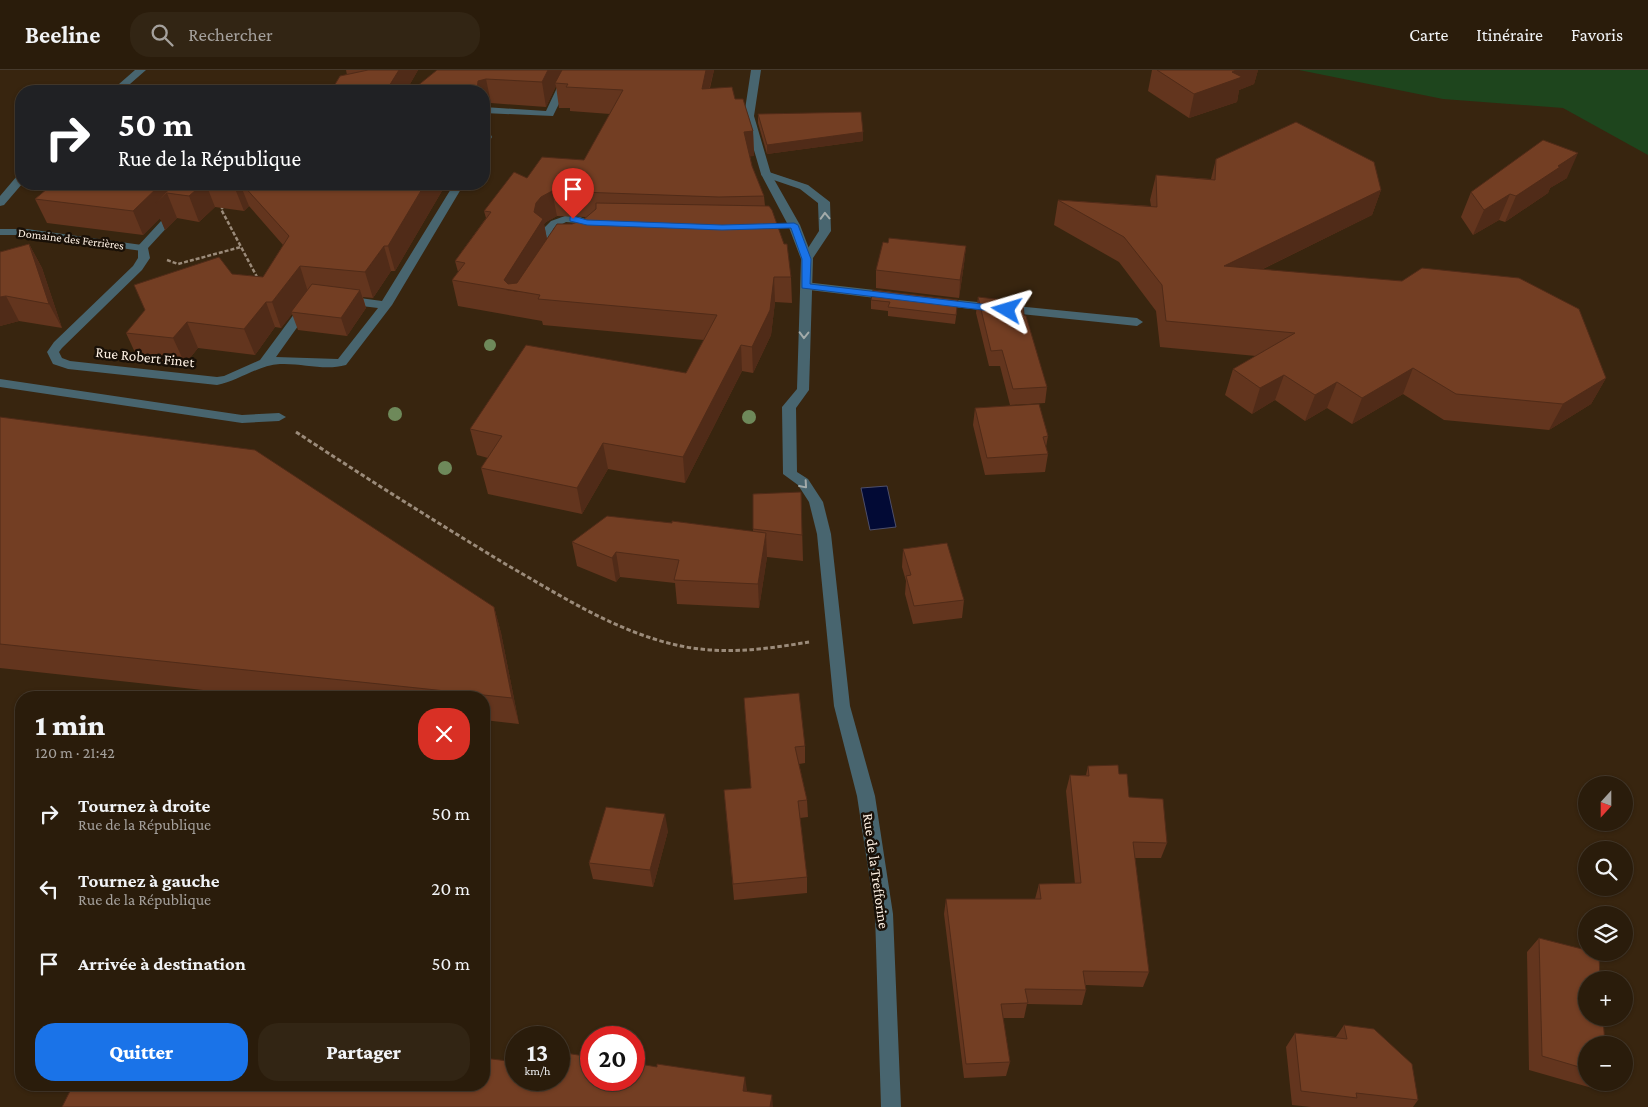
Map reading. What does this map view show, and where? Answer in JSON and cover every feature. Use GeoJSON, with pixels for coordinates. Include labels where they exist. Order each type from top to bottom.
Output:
{"type":"FeatureCollection","features":[{"type":"Feature","properties":{"kind":"street"},"geometry":{"type":"LineString","coordinates":[[123,85],[141,70]]}},
{"type":"Feature","properties":{"kind":"street"},"geometry":{"type":"LineString","coordinates":[[490,110],[549,114],[569,73],[567,70]]}},
{"type":"Feature","properties":{"kind":"street"},"geometry":{"type":"LineString","coordinates":[[756,70],[749,116],[766,174],[807,259]]}},
{"type":"Feature","properties":{"kind":"street"},"geometry":{"type":"LineString","coordinates":[[766,174],[804,187],[824,202],[825,231],[807,259],[805,286],[901,298]]}},
{"type":"Feature","properties":{"kind":"street"},"geometry":{"type":"LineString","coordinates":[[0,203],[15,185]]}},
{"type":"Feature","properties":{"kind":"street","name":"Rue Robert Finet"},"geometry":{"type":"LineString","coordinates":[[187,200],[153,234],[138,268],[58,345],[53,352],[57,361],[68,365],[218,381],[244,374],[265,363],[280,360],[333,365],[342,362],[386,305],[455,190]]}},
{"type":"Feature","properties":{"kind":"street"},"geometry":{"type":"LineString","coordinates":[[587,222],[591,225],[592,233],[584,240],[554,247],[547,237],[546,233],[552,224],[573,219],[587,222],[605,222]]}},
{"type":"Feature","properties":{"kind":"street","name":"Domaine des Ferrières"},"geometry":{"type":"LineString","coordinates":[[0,232],[27,232],[143,253]]}},
{"type":"Feature","properties":{"kind":"street","name":"Rue de la Trefforine"},"geometry":{"type":"LineString","coordinates":[[805,286],[804,390],[789,407],[790,474],[803,482],[816,502],[824,534],[842,706],[866,796],[884,914],[891,1107]]}},
{"type":"Feature","properties":{"kind":"street"},"geometry":{"type":"LineString","coordinates":[[265,363],[314,296]]}},
{"type":"Feature","properties":{"kind":"street"},"geometry":{"type":"LineString","coordinates":[[332,298],[386,305]]}},
{"type":"Feature","properties":{"kind":"street"},"geometry":{"type":"LineString","coordinates":[[920,300],[1137,322]]}},
{"type":"Feature","properties":{"kind":"street"},"geometry":{"type":"LineString","coordinates":[[0,383],[242,419],[279,417]]}},
{"type":"Feature","properties":{"kind":"path"},"geometry":{"type":"LineString","coordinates":[[226,203],[221,209],[259,282]]}},
{"type":"Feature","properties":{"kind":"path"},"geometry":{"type":"LineString","coordinates":[[143,253],[178,264],[241,247]]}},
{"type":"Feature","properties":{"kind":"path"},"geometry":{"type":"LineString","coordinates":[[296,432],[433,521],[590,612],[638,634],[682,646],[706,650],[764,650],[835,638]]}},
{"type":"Feature","properties":{"kind":"green space"},"geometry":{"type":"Polygon","coordinates":[[[1299,70],[1648,70],[1648,155],[1563,108],[1443,99],[1299,70]]]}},
{"type":"Feature","properties":{"kind":"water"},"geometry":{"type":"Polygon","coordinates":[[[887,486],[896,527],[870,530],[861,488],[887,486]]]}},
{"type":"Feature","properties":{"kind":"building"},"geometry":{"type":"Polygon","coordinates":[[[368,70],[399,70],[390,85],[335,85],[340,76],[368,70]]]}},
{"type":"Feature","properties":{"kind":"building"},"geometry":{"type":"Polygon","coordinates":[[[437,70],[548,70],[542,82],[486,79],[478,81],[478,85],[418,85],[437,70]]]}},
{"type":"Feature","properties":{"kind":"building"},"geometry":{"type":"Polygon","coordinates":[[[562,70],[706,70],[702,89],[732,87],[735,99],[743,99],[753,131],[744,132],[752,166],[764,196],[719,197],[552,191],[541,197],[536,203],[534,212],[543,219],[504,280],[508,284],[517,283],[557,224],[572,224],[583,220],[596,209],[596,203],[769,206],[784,244],[787,244],[791,277],[774,277],[770,310],[752,347],[741,345],[683,457],[603,443],[577,488],[481,468],[502,436],[470,429],[526,345],[686,373],[717,315],[538,299],[540,295],[452,280],[465,263],[455,261],[491,212],[484,211],[514,172],[527,178],[542,157],[584,160],[623,90],[566,87],[568,84],[555,83],[562,70]]]}},
{"type":"Feature","properties":{"kind":"building"},"geometry":{"type":"Polygon","coordinates":[[[1157,70],[1236,70],[1232,72],[1242,77],[1194,94],[1157,70]]]}},
{"type":"Feature","properties":{"kind":"building"},"geometry":{"type":"Polygon","coordinates":[[[861,112],[863,132],[767,145],[758,114],[861,112]]]}},
{"type":"Feature","properties":{"kind":"building"},"geometry":{"type":"Polygon","coordinates":[[[1296,122],[1374,162],[1381,190],[1224,266],[1402,281],[1422,268],[1519,278],[1579,309],[1606,378],[1563,404],[1456,394],[1413,368],[1362,398],[1337,382],[1315,395],[1284,375],[1260,388],[1233,369],[1295,333],[1166,321],[1162,285],[1124,237],[1058,200],[1157,207],[1156,175],[1215,180],[1216,159],[1296,122]]]}},
{"type":"Feature","properties":{"kind":"building"},"geometry":{"type":"Polygon","coordinates":[[[1543,140],[1578,153],[1516,196],[1510,194],[1484,210],[1471,192],[1543,140]]]}},
{"type":"Feature","properties":{"kind":"building"},"geometry":{"type":"Polygon","coordinates":[[[46,190],[155,190],[133,211],[35,199],[46,190]]]}},
{"type":"Feature","properties":{"kind":"building"},"geometry":{"type":"Polygon","coordinates":[[[168,190],[196,190],[189,196],[167,193],[154,205],[168,190]]]}},
{"type":"Feature","properties":{"kind":"building"},"geometry":{"type":"Polygon","coordinates":[[[247,190],[421,190],[388,246],[384,246],[365,272],[300,266],[272,302],[266,302],[244,329],[187,322],[173,338],[126,333],[145,310],[134,285],[219,257],[232,274],[263,277],[289,236],[247,190]]]}},
{"type":"Feature","properties":{"kind":"building"},"geometry":{"type":"Polygon","coordinates":[[[889,238],[966,246],[960,280],[876,270],[883,242],[888,243],[889,238]]]}},
{"type":"Feature","properties":{"kind":"building"},"geometry":{"type":"Polygon","coordinates":[[[29,244],[49,304],[6,296],[0,297],[0,252],[29,244]]]}},
{"type":"Feature","properties":{"kind":"building"},"geometry":{"type":"Polygon","coordinates":[[[312,284],[360,290],[341,318],[291,312],[312,284]]]}},
{"type":"Feature","properties":{"kind":"building"},"geometry":{"type":"Polygon","coordinates":[[[873,290],[958,300],[956,315],[888,307],[890,302],[871,300],[873,290]]]}},
{"type":"Feature","properties":{"kind":"building"},"geometry":{"type":"Polygon","coordinates":[[[978,297],[1023,302],[1024,315],[1026,316],[1047,387],[1013,389],[1002,350],[991,351],[978,297]]]}},
{"type":"Feature","properties":{"kind":"building"},"geometry":{"type":"Polygon","coordinates":[[[1039,404],[1048,436],[1043,437],[1048,454],[987,458],[975,408],[1039,404]]]}},
{"type":"Feature","properties":{"kind":"building"},"geometry":{"type":"Polygon","coordinates":[[[0,417],[255,450],[494,607],[512,698],[490,696],[490,691],[446,691],[0,644],[0,417]]]}},
{"type":"Feature","properties":{"kind":"building"},"geometry":{"type":"Polygon","coordinates":[[[801,492],[802,535],[753,529],[753,494],[801,492]]]}},
{"type":"Feature","properties":{"kind":"building"},"geometry":{"type":"Polygon","coordinates":[[[607,516],[672,523],[672,521],[766,533],[758,584],[674,580],[679,560],[616,552],[612,558],[572,542],[607,516]]]}},
{"type":"Feature","properties":{"kind":"building"},"geometry":{"type":"Polygon","coordinates":[[[947,543],[964,600],[914,606],[906,576],[911,575],[903,549],[947,543]]]}},
{"type":"Feature","properties":{"kind":"building"},"geometry":{"type":"Polygon","coordinates":[[[799,693],[805,746],[795,747],[807,800],[798,801],[807,877],[733,884],[724,790],[751,788],[744,698],[799,693]]]}},
{"type":"Feature","properties":{"kind":"building"},"geometry":{"type":"Polygon","coordinates":[[[1118,765],[1119,774],[1127,774],[1129,797],[1163,799],[1167,843],[1133,842],[1149,972],[1083,971],[1086,990],[1025,989],[1028,1003],[1001,1004],[1010,1062],[966,1064],[946,899],[1041,899],[1039,884],[1081,883],[1070,775],[1089,776],[1088,766],[1118,765]]]}},
{"type":"Feature","properties":{"kind":"building"},"geometry":{"type":"Polygon","coordinates":[[[606,807],[665,814],[650,870],[589,863],[606,807]]]}},
{"type":"Feature","properties":{"kind":"building"},"geometry":{"type":"Polygon","coordinates":[[[1539,938],[1578,948],[1578,961],[1599,961],[1600,971],[1578,971],[1578,1026],[1604,1026],[1604,1036],[1578,1036],[1578,1067],[1542,1056],[1539,938]]]}},
{"type":"Feature","properties":{"kind":"building"},"geometry":{"type":"Polygon","coordinates":[[[1344,1025],[1374,1029],[1412,1064],[1418,1100],[1356,1093],[1357,1098],[1301,1091],[1295,1033],[1347,1039],[1344,1025]]]}},
{"type":"Feature","properties":{"kind":"building"},"geometry":{"type":"Polygon","coordinates":[[[570,1054],[580,1055],[580,1091],[645,1091],[645,1065],[657,1067],[657,1064],[745,1077],[743,1091],[772,1095],[770,1107],[62,1107],[70,1091],[490,1091],[490,1059],[505,1061],[505,1091],[570,1091],[570,1054]]]}},
{"type":"Feature","properties":{"kind":"route"},"geometry":{"type":"LineString","coordinates":[[573,219],[587,222],[722,227],[794,225],[807,259],[805,286],[1007,310]]}}]}
